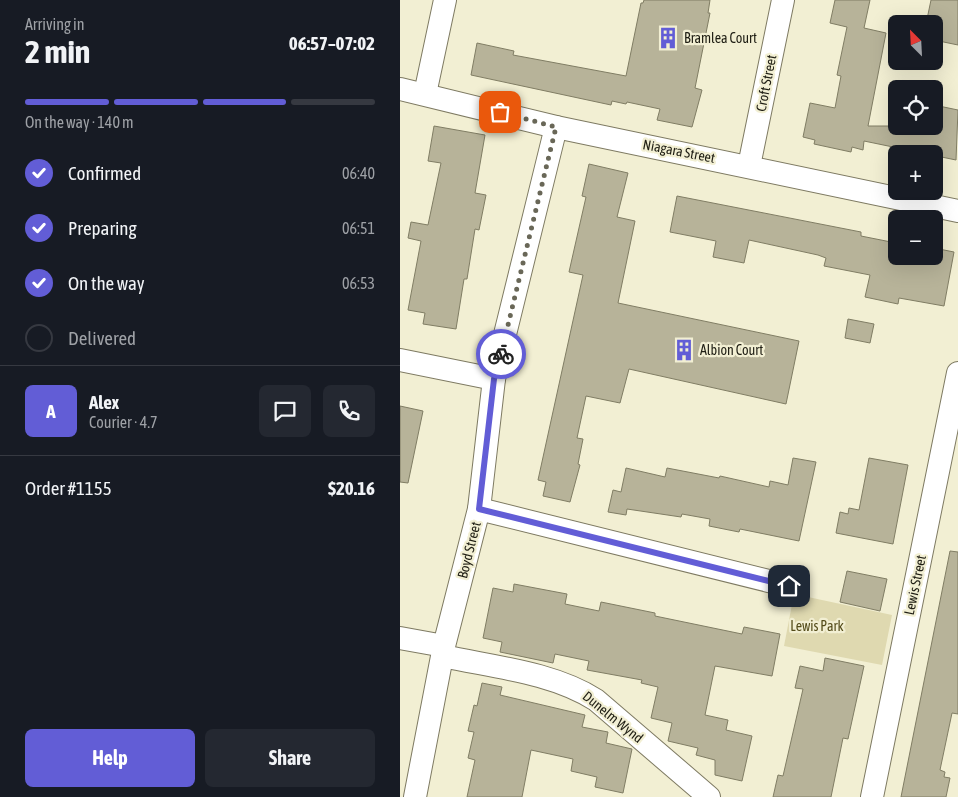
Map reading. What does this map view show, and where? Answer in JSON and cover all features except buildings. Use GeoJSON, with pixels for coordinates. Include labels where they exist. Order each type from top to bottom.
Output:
{"type":"FeatureCollection","features":[{"type":"Feature","properties":{"kind":"street"},"geometry":{"type":"LineString","coordinates":[[424,94],[445,0]]}},
{"type":"Feature","properties":{"kind":"street","name":"Croft Street"},"geometry":{"type":"LineString","coordinates":[[749,166],[782,0]]}},
{"type":"Feature","properties":{"kind":"street","name":"Niagara Street"},"geometry":{"type":"LineString","coordinates":[[400,89],[556,127],[958,211]]}},
{"type":"Feature","properties":{"kind":"street","name":"Boyd Street"},"geometry":{"type":"LineString","coordinates":[[415,797],[444,651],[479,509],[494,379],[556,127]]}},
{"type":"Feature","properties":{"kind":"street"},"geometry":{"type":"LineString","coordinates":[[400,360],[494,379]]}},
{"type":"Feature","properties":{"kind":"street","name":"Lewis Street"},"geometry":{"type":"LineString","coordinates":[[872,797],[958,373]]}},
{"type":"Feature","properties":{"kind":"street"},"geometry":{"type":"LineString","coordinates":[[479,509],[789,586]]}},
{"type":"Feature","properties":{"kind":"street","name":"Dunelm Wynd"},"geometry":{"type":"LineString","coordinates":[[400,638],[578,689],[596,700],[709,797]]}},
{"type":"Feature","properties":{"kind":"green space","name":"Lewis Park"},"geometry":{"type":"Polygon","coordinates":[[[794,594],[892,615],[882,665],[784,646],[794,594]]]}},
{"type":"Feature","properties":{"kind":"way so far"},"geometry":{"type":"LineString","coordinates":[[500,112],[556,127],[501,354]]}},
{"type":"Feature","properties":{"kind":"place","name":"Bramlea Court"},"geometry":{"type":"Point","coordinates":[668,38]}},
{"type":"Feature","properties":{"kind":"place","name":"Albion Court"},"geometry":{"type":"Point","coordinates":[684,350]}},
{"type":"Feature","properties":{"kind":"route"},"geometry":{"type":"LineString","coordinates":[[501,354],[494,379],[479,509],[789,586]]}}]}
